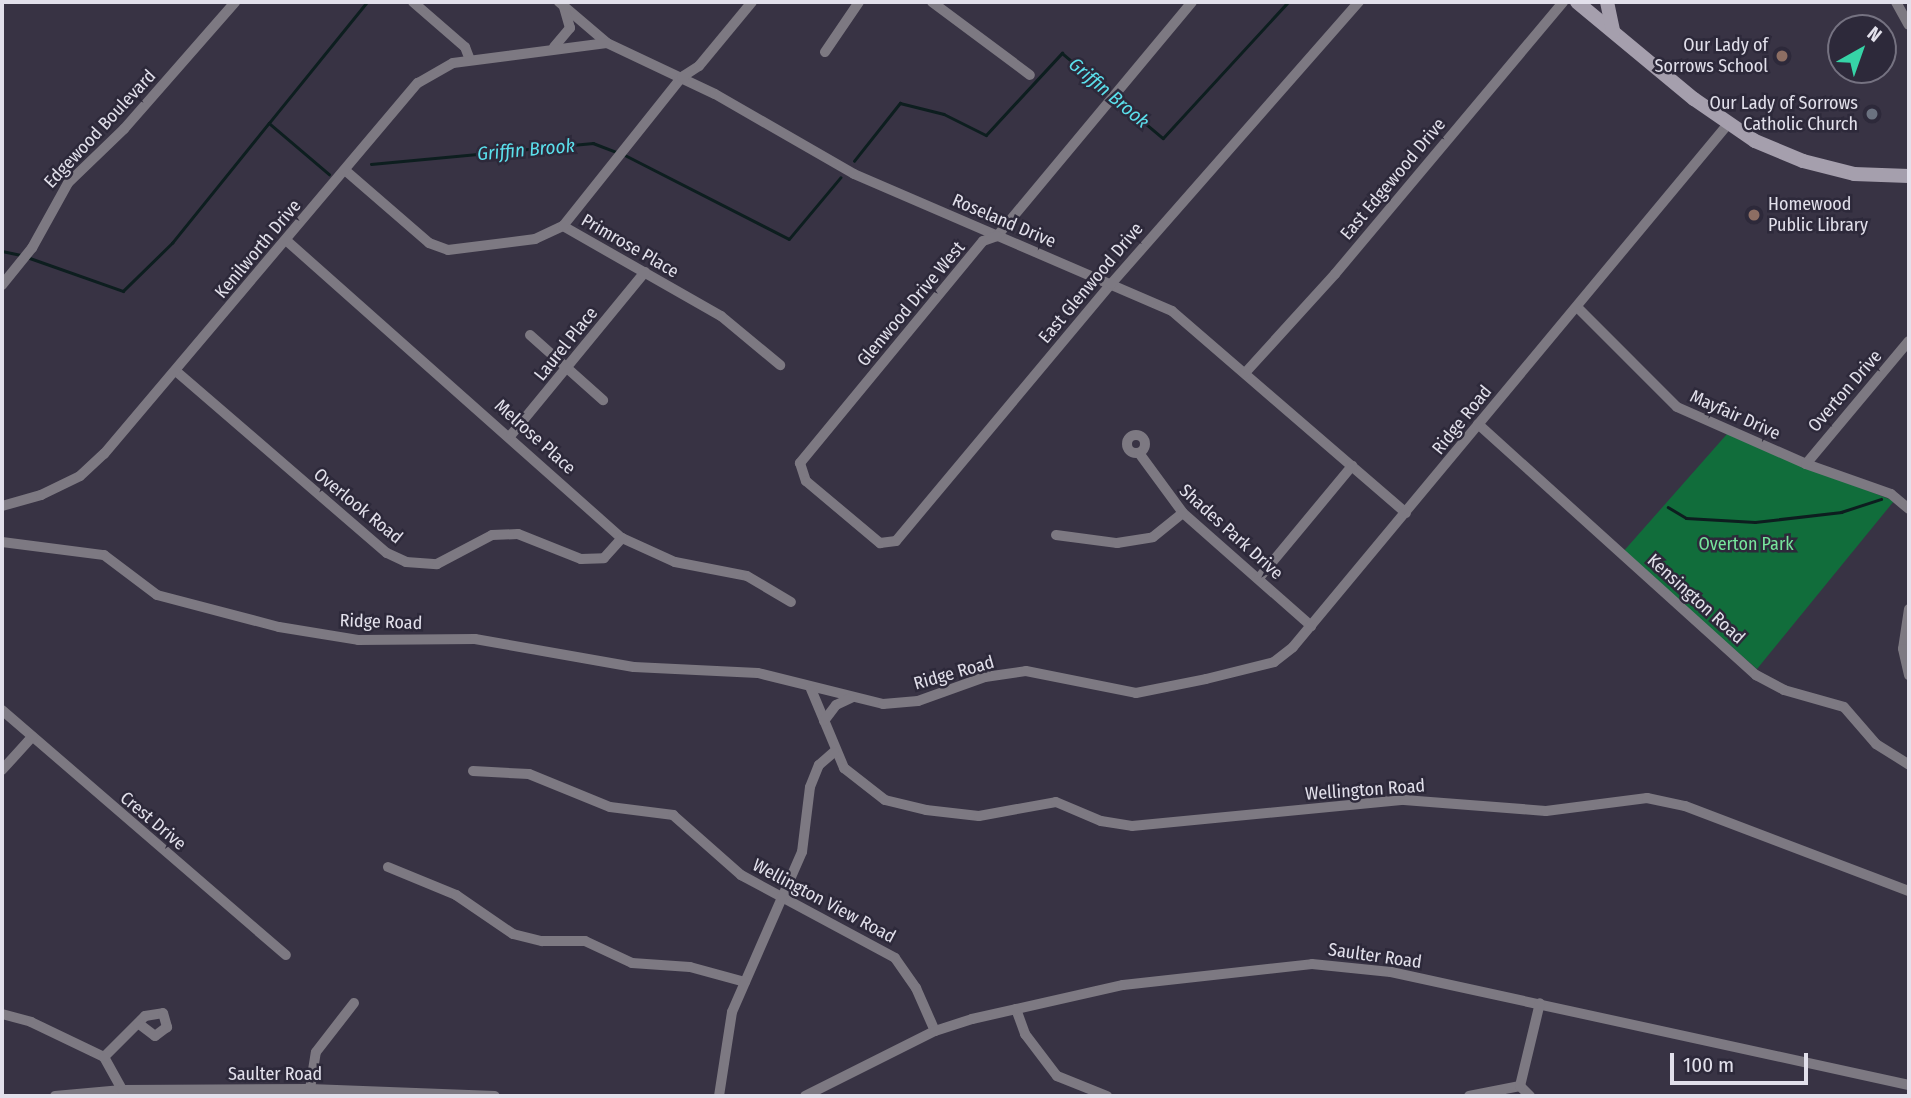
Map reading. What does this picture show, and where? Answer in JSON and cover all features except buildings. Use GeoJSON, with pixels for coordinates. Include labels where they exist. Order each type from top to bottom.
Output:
{"type":"FeatureCollection","features":[{"type":"Feature","properties":{"kind":"main road"},"geometry":{"type":"LineString","coordinates":[[1577,2],[1728,124],[1755,141],[1803,161],[1854,174],[1909,176]]}},
{"type":"Feature","properties":{"kind":"main road"},"geometry":{"type":"LineString","coordinates":[[1607,2],[1613,32]]}},
{"type":"Feature","properties":{"kind":"street","name":"Edgewood Boulevard"},"geometry":{"type":"LineString","coordinates":[[2,285],[32,248],[68,183],[124,129],[235,2]]}},
{"type":"Feature","properties":{"kind":"street"},"geometry":{"type":"LineString","coordinates":[[414,2],[466,47],[470,60]]}},
{"type":"Feature","properties":{"kind":"street"},"geometry":{"type":"LineString","coordinates":[[563,226],[682,77],[699,66],[752,2]]}},
{"type":"Feature","properties":{"kind":"street"},"geometry":{"type":"LineString","coordinates":[[825,52],[859,2]]}},
{"type":"Feature","properties":{"kind":"street"},"geometry":{"type":"LineString","coordinates":[[932,2],[1030,75]]}},
{"type":"Feature","properties":{"kind":"street","name":"Glenwood Drive West"},"geometry":{"type":"LineString","coordinates":[[803,472],[800,463],[983,241],[997,236],[1192,2]]}},
{"type":"Feature","properties":{"kind":"street","name":"East Glenwood Drive"},"geometry":{"type":"LineString","coordinates":[[803,472],[806,481],[880,543],[897,541],[1111,284],[1359,2]]}},
{"type":"Feature","properties":{"kind":"street","name":"East Edgewood Drive"},"geometry":{"type":"LineString","coordinates":[[1245,373],[1326,284],[1563,2]]}},
{"type":"Feature","properties":{"kind":"street"},"geometry":{"type":"LineString","coordinates":[[1896,2],[1909,25]]}},
{"type":"Feature","properties":{"kind":"street"},"geometry":{"type":"LineString","coordinates":[[554,48],[570,28],[561,3]]}},
{"type":"Feature","properties":{"kind":"street","name":"Roseland Drive"},"geometry":{"type":"LineString","coordinates":[[561,3],[607,43],[682,77],[854,174],[1172,311],[1406,513]]}},
{"type":"Feature","properties":{"kind":"street","name":"Kenilworth Drive"},"geometry":{"type":"LineString","coordinates":[[2,506],[41,495],[80,476],[177,372],[418,83],[438,68],[470,60],[607,43]]}},
{"type":"Feature","properties":{"kind":"street","name":"Ridge Road"},"geometry":{"type":"LineString","coordinates":[[2,542],[104,555],[157,595],[279,627],[358,640],[475,639],[634,667],[758,673],[811,690],[883,704],[918,701],[985,677],[1026,671],[1136,692],[1274,662],[1311,626],[1728,124]]}},
{"type":"Feature","properties":{"kind":"street","name":"Primrose Place"},"geometry":{"type":"LineString","coordinates":[[346,171],[429,243],[448,250],[535,239],[563,226],[722,316],[780,365]]}},
{"type":"Feature","properties":{"kind":"street","name":"Melrose Place"},"geometry":{"type":"LineString","coordinates":[[286,241],[511,435],[622,538],[675,562],[747,576],[772,587],[791,602]]}},
{"type":"Feature","properties":{"kind":"street","name":"Laurel Place"},"geometry":{"type":"LineString","coordinates":[[511,435],[645,272]]}},
{"type":"Feature","properties":{"kind":"street","name":"Mayfair Drive"},"geometry":{"type":"LineString","coordinates":[[1577,307],[1677,407],[1806,464],[1891,494],[1909,509]]}},
{"type":"Feature","properties":{"kind":"street"},"geometry":{"type":"LineString","coordinates":[[530,335],[603,400]]}},
{"type":"Feature","properties":{"kind":"street","name":"Overton Drive"},"geometry":{"type":"LineString","coordinates":[[1806,464],[1909,341]]}},
{"type":"Feature","properties":{"kind":"street","name":"Overlook Road"},"geometry":{"type":"LineString","coordinates":[[177,372],[387,553],[406,562],[437,564],[492,535],[518,534],[581,559],[604,558],[622,538]]}},
{"type":"Feature","properties":{"kind":"street","name":"Kensington Road"},"geometry":{"type":"LineString","coordinates":[[1478,424],[1756,675],[1784,690],[1844,707],[1876,744],[1909,765]]}},
{"type":"Feature","properties":{"kind":"street","name":"Shades Park Drive"},"geometry":{"type":"LineString","coordinates":[[1139,453],[1183,513],[1311,626]]}},
{"type":"Feature","properties":{"kind":"street"},"geometry":{"type":"LineString","coordinates":[[1259,578],[1352,466]]}},
{"type":"Feature","properties":{"kind":"street"},"geometry":{"type":"LineString","coordinates":[[1056,535],[1117,543],[1153,537],[1183,513]]}},
{"type":"Feature","properties":{"kind":"street"},"geometry":{"type":"LineString","coordinates":[[1909,609],[1903,649],[1909,675]]}},
{"type":"Feature","properties":{"kind":"street"},"geometry":{"type":"LineString","coordinates":[[719,1096],[723,1051],[745,982],[802,852],[810,786],[819,765],[834,752],[811,690]]}},
{"type":"Feature","properties":{"kind":"street"},"geometry":{"type":"LineString","coordinates":[[824,721],[836,705],[852,698]]}},
{"type":"Feature","properties":{"kind":"street","name":"Crest Drive"},"geometry":{"type":"LineString","coordinates":[[2,710],[286,955]]}},
{"type":"Feature","properties":{"kind":"street"},"geometry":{"type":"LineString","coordinates":[[2,770],[32,737]]}},
{"type":"Feature","properties":{"kind":"street","name":"Wellington Road"},"geometry":{"type":"LineString","coordinates":[[834,752],[863,786],[885,800],[954,815],[1000,814],[1056,802],[1101,821],[1132,825],[1404,800],[1546,811],[1632,798],[1667,800],[1909,891]]}},
{"type":"Feature","properties":{"kind":"street","name":"Wellington View Road"},"geometry":{"type":"LineString","coordinates":[[473,771],[529,774],[610,807],[673,815],[741,874],[895,958],[916,988],[934,1031]]}},
{"type":"Feature","properties":{"kind":"street"},"geometry":{"type":"LineString","coordinates":[[388,867],[456,895],[513,934],[541,941],[585,942],[632,963],[690,967],[745,982]]}},
{"type":"Feature","properties":{"kind":"street","name":"Saulter Road"},"geometry":{"type":"LineString","coordinates":[[805,1096],[934,1031],[1016,1009],[1147,981],[1312,964],[1391,972],[1909,1085]]}},
{"type":"Feature","properties":{"kind":"street"},"geometry":{"type":"LineString","coordinates":[[310,1089],[316,1052],[354,1003]]}},
{"type":"Feature","properties":{"kind":"street"},"geometry":{"type":"LineString","coordinates":[[1520,1086],[1540,1003]]}},
{"type":"Feature","properties":{"kind":"street"},"geometry":{"type":"LineString","coordinates":[[1016,1009],[1025,1034],[1057,1076],[1107,1096]]}},
{"type":"Feature","properties":{"kind":"street"},"geometry":{"type":"LineString","coordinates":[[104,1057],[145,1016],[163,1013],[167,1027],[156,1036],[138,1023]]}},
{"type":"Feature","properties":{"kind":"street"},"geometry":{"type":"LineString","coordinates":[[2,1014],[30,1022],[104,1057],[122,1090]]}},
{"type":"Feature","properties":{"kind":"street"},"geometry":{"type":"LineString","coordinates":[[1469,1096],[1520,1086]]}},
{"type":"Feature","properties":{"kind":"street"},"geometry":{"type":"LineString","coordinates":[[1520,1086],[1530,1096]]}},
{"type":"Feature","properties":{"kind":"street","name":"Saulter Road"},"geometry":{"type":"LineString","coordinates":[[55,1096],[122,1090],[310,1089],[495,1096]]}},
{"type":"Feature","properties":{"kind":"green space","name":"Overton Park"},"geometry":{"type":"Polygon","coordinates":[[[1727,434],[1894,501],[1757,669],[1622,553],[1727,434]]]}},
{"type":"Feature","properties":{"kind":"waterway"},"geometry":{"type":"LineString","coordinates":[[269,123],[367,2]]}},
{"type":"Feature","properties":{"kind":"waterway","name":"Griffin Brook"},"geometry":{"type":"LineString","coordinates":[[854,161],[900,103],[944,114],[986,135],[1062,53],[1163,138],[1288,2]]}},
{"type":"Feature","properties":{"kind":"waterway","name":"Griffin Brook"},"geometry":{"type":"LineString","coordinates":[[27,257],[123,291],[172,243],[269,123],[329,174]]}},
{"type":"Feature","properties":{"kind":"waterway","name":"Griffin Brook"},"geometry":{"type":"LineString","coordinates":[[371,164],[593,143],[616,152]]}},
{"type":"Feature","properties":{"kind":"waterway","name":"Griffin Brook"},"geometry":{"type":"LineString","coordinates":[[623,154],[789,239],[840,178]]}},
{"type":"Feature","properties":{"kind":"waterway","name":"Griffin Brook"},"geometry":{"type":"LineString","coordinates":[[2,251],[21,255]]}},
{"type":"Feature","properties":{"kind":"waterway"},"geometry":{"type":"LineString","coordinates":[[1668,507],[1686,518],[1755,522],[1841,512],[1881,499]]}},
{"type":"Feature","properties":{"kind":"place","name":"Our Lady of Sorrows School"},"geometry":{"type":"Point","coordinates":[1782,56]}},
{"type":"Feature","properties":{"kind":"place","name":"Our Lady of Sorrows Catholic Church"},"geometry":{"type":"Point","coordinates":[1872,114]}},
{"type":"Feature","properties":{"kind":"place","name":"Homewood Public Library"},"geometry":{"type":"Point","coordinates":[1754,215]}}]}
